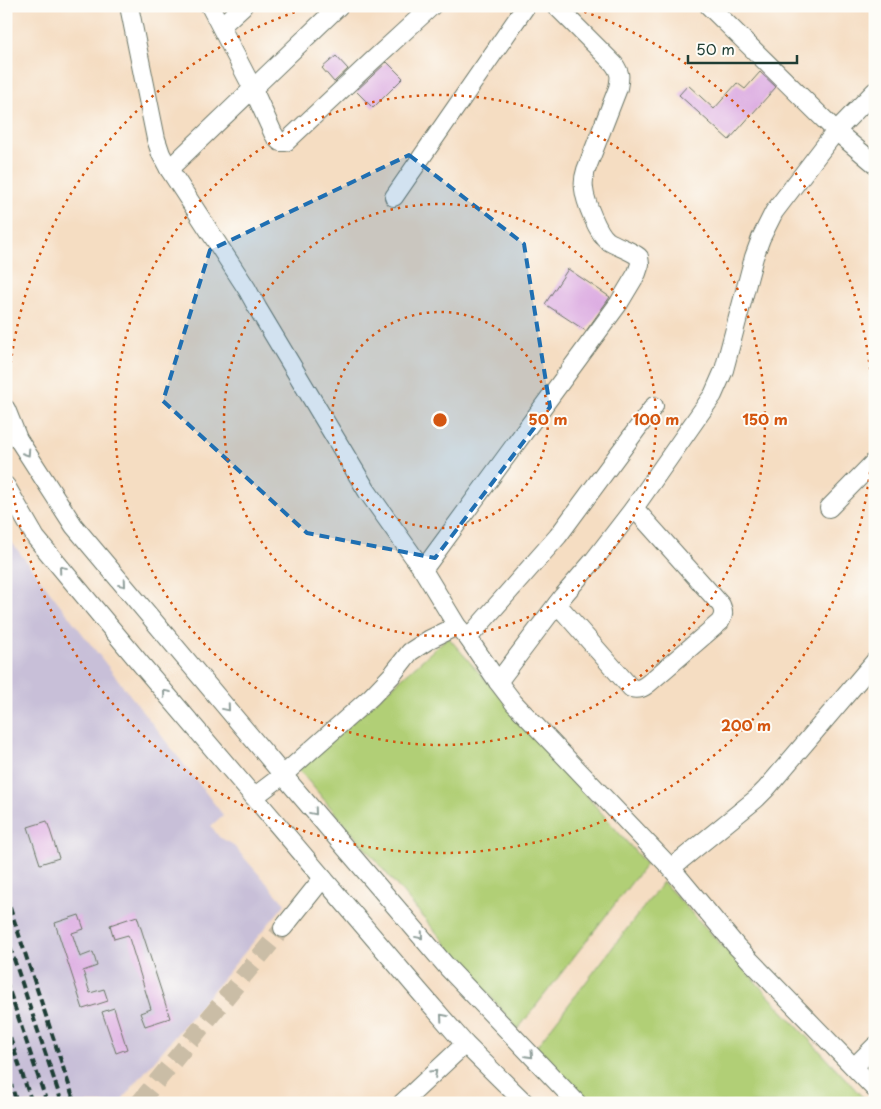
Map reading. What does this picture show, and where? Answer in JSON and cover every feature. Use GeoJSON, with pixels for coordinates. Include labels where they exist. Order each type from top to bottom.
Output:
{"type":"FeatureCollection","features":[{"type":"Feature","properties":{"kind":"street"},"geometry":{"type":"LineString","coordinates":[[129,6],[156,139],[161,154],[247,288],[367,492],[423,570],[463,632],[514,703],[670,868],[737,947],[875,1089]]}},
{"type":"Feature","properties":{"kind":"street"},"geometry":{"type":"LineString","coordinates":[[210,6],[276,138],[280,142],[286,142],[432,6]]}},
{"type":"Feature","properties":{"kind":"street"},"geometry":{"type":"LineString","coordinates":[[220,26],[243,6]]}},
{"type":"Feature","properties":{"kind":"street"},"geometry":{"type":"LineString","coordinates":[[170,169],[339,6]]}},
{"type":"Feature","properties":{"kind":"street"},"geometry":{"type":"LineString","coordinates":[[394,197],[526,6]]}},
{"type":"Feature","properties":{"kind":"street"},"geometry":{"type":"LineString","coordinates":[[423,570],[594,338],[631,284],[640,264],[639,257],[634,253],[603,236],[598,229],[584,191],[583,181],[586,170],[618,88],[619,71],[556,6]]}},
{"type":"Feature","properties":{"kind":"street"},"geometry":{"type":"LineString","coordinates":[[708,6],[836,131],[875,164]]}},
{"type":"Feature","properties":{"kind":"street"},"geometry":{"type":"LineString","coordinates":[[498,682],[557,604],[634,508],[713,395],[724,370],[754,257],[774,212],[836,131],[875,91]]}},
{"type":"Feature","properties":{"kind":"street"},"geometry":{"type":"LineString","coordinates":[[254,798],[283,775],[370,697],[392,675],[410,652],[430,639],[463,632],[558,536],[654,406]]}},
{"type":"Feature","properties":{"kind":"street"},"geometry":{"type":"LineString","coordinates":[[6,409],[18,439],[74,526],[448,968],[577,1103]]}},
{"type":"Feature","properties":{"kind":"street"},"geometry":{"type":"LineString","coordinates":[[829,508],[875,460]]}},
{"type":"Feature","properties":{"kind":"street"},"geometry":{"type":"LineString","coordinates":[[6,486],[36,538],[254,798],[465,1044],[525,1103]]}},
{"type":"Feature","properties":{"kind":"street"},"geometry":{"type":"LineString","coordinates":[[557,604],[630,688],[636,690],[649,683],[720,622],[724,616],[721,604],[634,508]]}},
{"type":"Feature","properties":{"kind":"street"},"geometry":{"type":"LineString","coordinates":[[670,868],[766,789],[875,660]]}},
{"type":"Feature","properties":{"kind":"street"},"geometry":{"type":"LineString","coordinates":[[282,928],[323,878]]}},
{"type":"Feature","properties":{"kind":"street"},"geometry":{"type":"LineString","coordinates":[[402,1103],[465,1044]]}},
{"type":"Feature","properties":{"kind":"street"},"geometry":{"type":"LineString","coordinates":[[854,1067],[875,1046]]}},
{"type":"Feature","properties":{"kind":"highlighted area"},"geometry":{"type":"Polygon","coordinates":[[[409,155],[524,244],[550,407],[435,558],[307,533],[163,401],[210,250],[409,155]]]}},
{"type":"Feature","properties":{"kind":"shaded area"},"geometry":{"type":"Polygon","coordinates":[[[6,535],[223,815],[211,826],[219,837],[232,844],[285,904],[119,1103],[6,1103],[6,535]]]}},
{"type":"Feature","properties":{"kind":"green space"},"geometry":{"type":"Polygon","coordinates":[[[448,637],[646,864],[518,1029],[299,770],[448,637]]]}},
{"type":"Feature","properties":{"kind":"green space"},"geometry":{"type":"Polygon","coordinates":[[[663,882],[868,1103],[590,1103],[536,1047],[663,882]]]}},
{"type":"Feature","properties":{"kind":"building"},"geometry":{"type":"Polygon","coordinates":[[[336,56],[348,69],[334,82],[322,68],[336,56]]]}},
{"type":"Feature","properties":{"kind":"building"},"geometry":{"type":"Polygon","coordinates":[[[387,62],[403,78],[373,108],[356,91],[387,62]]]}},
{"type":"Feature","properties":{"kind":"building"},"geometry":{"type":"Polygon","coordinates":[[[760,72],[776,87],[729,140],[679,95],[688,85],[714,109],[737,83],[745,89],[760,72]]]}},
{"type":"Feature","properties":{"kind":"building"},"geometry":{"type":"Polygon","coordinates":[[[568,269],[610,297],[586,331],[545,304],[568,269]]]}},
{"type":"Feature","properties":{"kind":"building"},"geometry":{"type":"Polygon","coordinates":[[[47,821],[59,858],[40,864],[28,827],[47,821]]]}},
{"type":"Feature","properties":{"kind":"building"},"geometry":{"type":"Polygon","coordinates":[[[79,915],[84,929],[72,933],[80,957],[93,952],[97,966],[83,971],[90,993],[104,989],[108,1001],[83,1009],[55,923],[79,915]]]}},
{"type":"Feature","properties":{"kind":"building"},"geometry":{"type":"Polygon","coordinates":[[[137,916],[170,1018],[145,1026],[140,1013],[151,1009],[128,935],[114,939],[110,925],[137,916]]]}},
{"type":"Feature","properties":{"kind":"building"},"geometry":{"type":"Polygon","coordinates":[[[114,1008],[127,1049],[116,1053],[102,1012],[114,1008]]]}},
{"type":"Feature","properties":{"kind":"tunnel"},"geometry":{"type":"LineString","coordinates":[[139,1103],[283,928]]}},
{"type":"Feature","properties":{"kind":"railway"},"geometry":{"type":"LineString","coordinates":[[6,896],[75,1103]]}},
{"type":"Feature","properties":{"kind":"railway"},"geometry":{"type":"LineString","coordinates":[[6,935],[62,1103]]}},
{"type":"Feature","properties":{"kind":"railway"},"geometry":{"type":"LineString","coordinates":[[6,981],[47,1103]]}},
{"type":"Feature","properties":{"kind":"railway"},"geometry":{"type":"LineString","coordinates":[[6,1026],[32,1103]]}},
{"type":"Feature","properties":{"kind":"railway"},"geometry":{"type":"LineString","coordinates":[[6,1069],[17,1103]]}}]}
